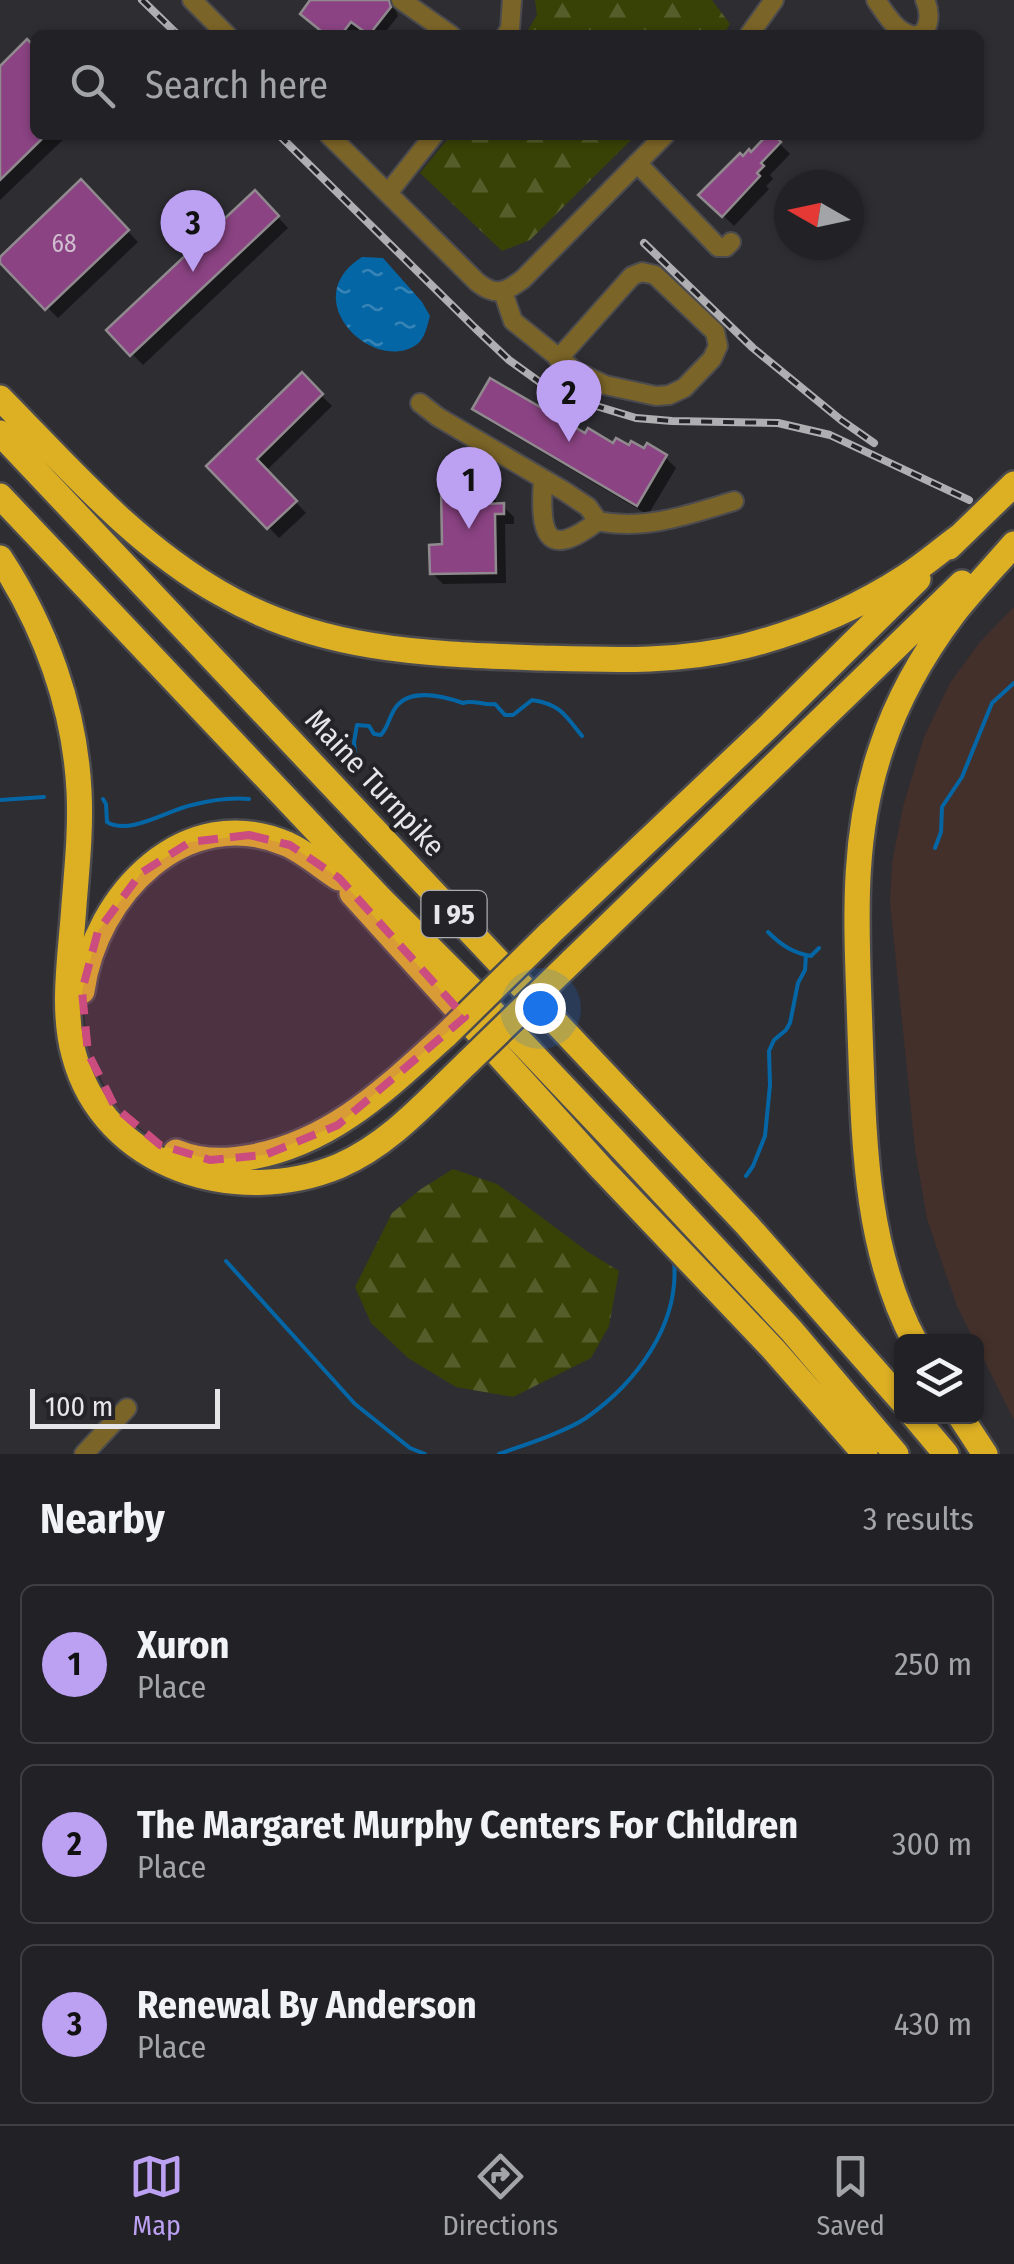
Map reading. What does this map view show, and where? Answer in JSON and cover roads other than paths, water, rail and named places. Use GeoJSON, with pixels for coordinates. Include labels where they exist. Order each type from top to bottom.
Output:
{"type":"FeatureCollection","features":[{"type":"Feature","properties":{"kind":"highway"},"geometry":{"type":"LineString","coordinates":[[0,398],[121,520],[177,566],[265,616],[314,634],[371,647],[612,661],[718,652],[824,619],[905,577],[960,537]]}},
{"type":"Feature","properties":{"kind":"highway","name":"Maine Turnpike"},"geometry":{"type":"LineString","coordinates":[[0,433],[747,1224],[894,1393]]}},
{"type":"Feature","properties":{"kind":"highway"},"geometry":{"type":"LineString","coordinates":[[339,878],[290,845],[236,834],[190,842],[170,852],[123,892],[94,942],[84,975],[82,1008],[93,1068],[106,1094],[132,1126],[160,1145],[196,1158],[238,1160],[298,1144],[338,1125],[446,1036],[1014,484]]}},
{"type":"Feature","properties":{"kind":"highway","name":"I 95"},"geometry":{"type":"LineString","coordinates":[[0,496],[381,900],[613,1138],[790,1330],[896,1454]]}},
{"type":"Feature","properties":{"kind":"highway"},"geometry":{"type":"LineString","coordinates":[[0,516],[774,1349],[865,1454]]}},
{"type":"Feature","properties":{"kind":"highway"},"geometry":{"type":"LineString","coordinates":[[0,558],[44,640],[72,729],[79,815],[68,1010],[78,1069],[91,1098],[119,1134],[149,1156],[193,1174],[245,1183],[296,1178],[339,1166],[404,1124],[917,624],[1014,535]]}},
{"type":"Feature","properties":{"kind":"highway"},"geometry":{"type":"LineString","coordinates":[[912,1334],[894,1294],[878,1242],[868,1175],[856,900],[858,849],[874,771],[900,701],[954,612],[1014,544]]}},
{"type":"Feature","properties":{"kind":"highway"},"geometry":{"type":"LineString","coordinates":[[921,1424],[946,1454]]}},
{"type":"Feature","properties":{"kind":"highway"},"geometry":{"type":"LineString","coordinates":[[965,1424],[985,1454]]}},
{"type":"Feature","properties":{"kind":"street"},"geometry":{"type":"LineString","coordinates":[[192,0],[223,30]]}},
{"type":"Feature","properties":{"kind":"street"},"geometry":{"type":"LineString","coordinates":[[401,0],[444,30]]}},
{"type":"Feature","properties":{"kind":"street"},"geometry":{"type":"LineString","coordinates":[[509,30],[512,0]]}},
{"type":"Feature","properties":{"kind":"street"},"geometry":{"type":"LineString","coordinates":[[753,30],[774,0]]}},
{"type":"Feature","properties":{"kind":"street"},"geometry":{"type":"LineString","coordinates":[[876,0],[899,30]]}},
{"type":"Feature","properties":{"kind":"street"},"geometry":{"type":"LineString","coordinates":[[924,30],[931,19],[926,0]]}},
{"type":"Feature","properties":{"kind":"street"},"geometry":{"type":"LineString","coordinates":[[333,140],[477,282],[492,292],[503,292],[523,279],[660,140]]}},
{"type":"Feature","properties":{"kind":"street"},"geometry":{"type":"LineString","coordinates":[[388,193],[430,140]]}},
{"type":"Feature","properties":{"kind":"street"},"geometry":{"type":"LineString","coordinates":[[637,163],[718,247],[731,242]]}},
{"type":"Feature","properties":{"kind":"street"},"geometry":{"type":"LineString","coordinates":[[503,292],[513,321],[558,359],[575,372],[605,384],[656,396],[669,394],[684,388],[718,346],[715,332],[655,274],[642,272],[632,276],[558,359]]}},
{"type":"Feature","properties":{"kind":"street"},"geometry":{"type":"LineString","coordinates":[[420,404],[588,507],[598,522]]}},
{"type":"Feature","properties":{"kind":"street"},"geometry":{"type":"LineString","coordinates":[[543,478],[542,504],[548,536],[556,541],[567,541],[598,522],[655,522],[734,501]]}},
{"type":"Feature","properties":{"kind":"street"},"geometry":{"type":"LineString","coordinates":[[84,1454],[127,1408]]}},
{"type":"Feature","properties":{"kind":"water"},"geometry":{"type":"Polygon","coordinates":[[[362,257],[383,258],[422,302],[430,316],[424,336],[416,345],[399,351],[380,349],[362,341],[348,328],[338,311],[336,293],[343,274],[362,257]]]}},
{"type":"Feature","properties":{"kind":"waterway"},"geometry":{"type":"LineString","coordinates":[[935,848],[941,832],[942,807],[962,777],[992,703],[1014,683]]}},
{"type":"Feature","properties":{"kind":"waterway"},"geometry":{"type":"LineString","coordinates":[[331,734],[352,755],[357,725],[369,726],[374,734],[381,735],[402,701],[427,695],[463,703],[495,704],[505,715],[513,715],[532,700],[549,704],[582,736]]}},
{"type":"Feature","properties":{"kind":"waterway"},"geometry":{"type":"LineString","coordinates":[[0,800],[44,797]]}},
{"type":"Feature","properties":{"kind":"waterway"},"geometry":{"type":"LineString","coordinates":[[103,799],[107,822],[126,826],[206,802],[249,799]]}},
{"type":"Feature","properties":{"kind":"waterway"},"geometry":{"type":"LineString","coordinates":[[768,932],[799,953],[811,956],[819,948]]}},
{"type":"Feature","properties":{"kind":"waterway"},"geometry":{"type":"LineString","coordinates":[[746,1176],[765,1136],[769,1051],[790,1023],[806,955]]}},
{"type":"Feature","properties":{"kind":"waterway"},"geometry":{"type":"LineString","coordinates":[[226,1261],[355,1404],[410,1448],[425,1454]]}},
{"type":"Feature","properties":{"kind":"waterway"},"geometry":{"type":"LineString","coordinates":[[499,1454],[577,1423],[622,1388],[662,1330],[670,1308],[674,1261]]}},
{"type":"Feature","properties":{"kind":"railway"},"geometry":{"type":"LineString","coordinates":[[142,0],[173,30]]}},
{"type":"Feature","properties":{"kind":"railway"},"geometry":{"type":"LineString","coordinates":[[284,140],[475,328],[541,383],[573,399],[636,418],[778,423],[830,435],[969,500]]}},
{"type":"Feature","properties":{"kind":"railway"},"geometry":{"type":"LineString","coordinates":[[644,243],[753,348],[874,443]]}},
{"type":"Feature","properties":{"kind":"place","name":"Renewal By Anderson"},"geometry":{"type":"Point","coordinates":[193,272]}},
{"type":"Feature","properties":{"kind":"place","name":"The Margaret Murphy Centers For Children"},"geometry":{"type":"Point","coordinates":[569,442]}},
{"type":"Feature","properties":{"kind":"place","name":"Xuron"},"geometry":{"type":"Point","coordinates":[469,529]}}]}
